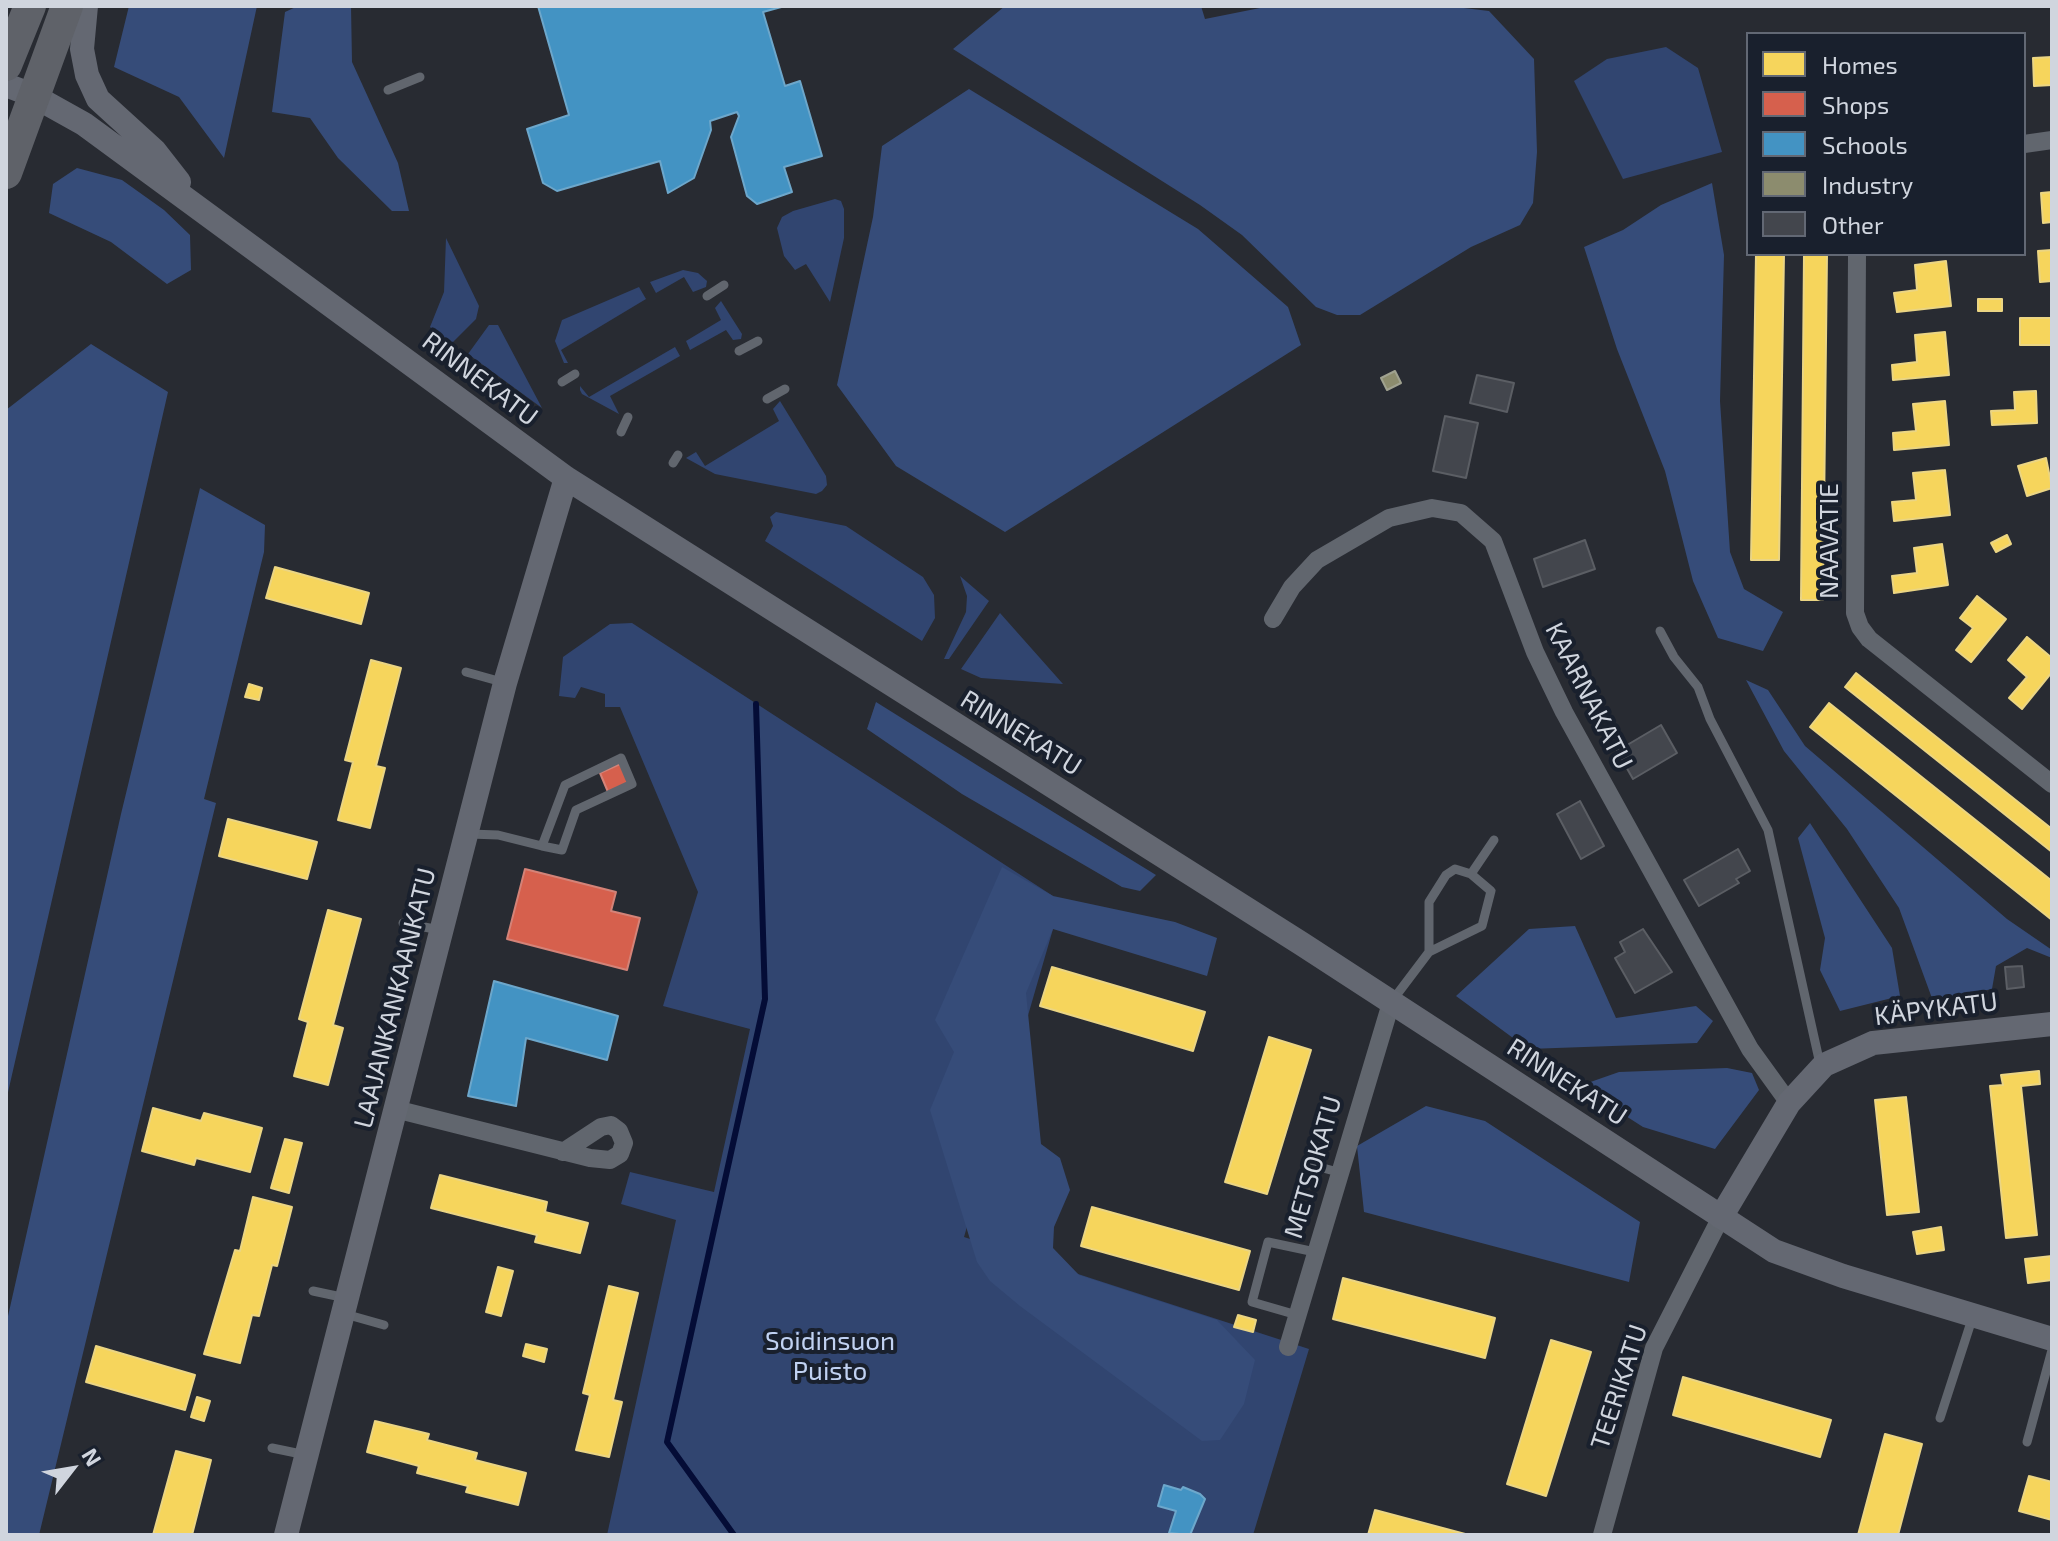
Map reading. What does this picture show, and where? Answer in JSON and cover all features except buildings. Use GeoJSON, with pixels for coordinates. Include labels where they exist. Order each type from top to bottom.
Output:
{"type":"FeatureCollection","features":[{"type":"Feature","properties":{"kind":"highway"},"geometry":{"type":"LineString","coordinates":[[6,65],[30,6]]}},
{"type":"Feature","properties":{"kind":"highway"},"geometry":{"type":"LineString","coordinates":[[6,173],[19,90],[67,6]]}},
{"type":"Feature","properties":{"kind":"street"},"geometry":{"type":"LineString","coordinates":[[86,6],[82,49],[87,75],[98,99],[154,150],[178,178],[185,195]]}},
{"type":"Feature","properties":{"kind":"street","name":"RINNEKATU"},"geometry":{"type":"LineString","coordinates":[[19,90],[84,124],[185,195],[566,478],[1391,1003],[1774,1251],[1807,1265],[2052,1339]]}},
{"type":"Feature","properties":{"kind":"street"},"geometry":{"type":"LineString","coordinates":[[2026,144],[2052,140]]}},
{"type":"Feature","properties":{"kind":"street","name":"NAAVATIE"},"geometry":{"type":"LineString","coordinates":[[1857,256],[1855,613],[1860,627],[1881,649],[2052,784]]}},
{"type":"Feature","properties":{"kind":"street","name":"LAAJANKANKAANKATU"},"geometry":{"type":"LineString","coordinates":[[286,1535],[505,683],[566,478]]}},
{"type":"Feature","properties":{"kind":"street","name":"KAARNAKATU"},"geometry":{"type":"LineString","coordinates":[[1273,619],[1292,587],[1317,560],[1389,518],[1432,508],[1461,513],[1493,541],[1535,652],[1564,712],[1750,1049],[1789,1103]]}},
{"type":"Feature","properties":{"kind":"street","name":"METSOKATU"},"geometry":{"type":"LineString","coordinates":[[1288,1347],[1391,1003]]}},
{"type":"Feature","properties":{"kind":"street","name":"KÄPYKATU"},"geometry":{"type":"LineString","coordinates":[[1721,1217],[1789,1103],[1821,1068],[1873,1043],[2052,1024]]}},
{"type":"Feature","properties":{"kind":"street"},"geometry":{"type":"LineString","coordinates":[[395,1109],[563,1152]]}},
{"type":"Feature","properties":{"kind":"street","name":"TEERIKATU"},"geometry":{"type":"LineString","coordinates":[[1602,1535],[1654,1348],[1721,1217]]}},
{"type":"Feature","properties":{"kind":"lane"},"geometry":{"type":"LineString","coordinates":[[388,90],[420,77]]}},
{"type":"Feature","properties":{"kind":"lane"},"geometry":{"type":"LineString","coordinates":[[707,296],[724,285]]}},
{"type":"Feature","properties":{"kind":"lane"},"geometry":{"type":"LineString","coordinates":[[739,351],[758,341]]}},
{"type":"Feature","properties":{"kind":"lane"},"geometry":{"type":"LineString","coordinates":[[562,382],[575,374]]}},
{"type":"Feature","properties":{"kind":"lane"},"geometry":{"type":"LineString","coordinates":[[767,399],[785,389]]}},
{"type":"Feature","properties":{"kind":"lane"},"geometry":{"type":"LineString","coordinates":[[621,432],[628,417]]}},
{"type":"Feature","properties":{"kind":"lane"},"geometry":{"type":"LineString","coordinates":[[1660,631],[1674,657],[1698,687],[1710,719],[1768,830],[1821,1068]]}},
{"type":"Feature","properties":{"kind":"lane"},"geometry":{"type":"LineString","coordinates":[[466,672],[505,683]]}},
{"type":"Feature","properties":{"kind":"lane"},"geometry":{"type":"LineString","coordinates":[[466,834],[498,835],[542,846],[562,850],[576,810],[632,784],[621,758],[565,785],[542,846]]}},
{"type":"Feature","properties":{"kind":"lane"},"geometry":{"type":"LineString","coordinates":[[1471,874],[1494,840]]}},
{"type":"Feature","properties":{"kind":"lane"},"geometry":{"type":"LineString","coordinates":[[1391,1003],[1429,952],[1482,926],[1491,891],[1471,874],[1455,869],[1446,875],[1429,902],[1429,952]]}},
{"type":"Feature","properties":{"kind":"lane"},"geometry":{"type":"LineString","coordinates":[[403,923],[440,930]]}},
{"type":"Feature","properties":{"kind":"lane"},"geometry":{"type":"LineString","coordinates":[[1308,1164],[1338,1172]]}},
{"type":"Feature","properties":{"kind":"lane"},"geometry":{"type":"LineString","coordinates":[[1297,1315],[1252,1302],[1268,1242],[1315,1252]]}},
{"type":"Feature","properties":{"kind":"lane"},"geometry":{"type":"LineString","coordinates":[[313,1291],[384,1325]]}},
{"type":"Feature","properties":{"kind":"lane"},"geometry":{"type":"LineString","coordinates":[[1940,1418],[1973,1316]]}},
{"type":"Feature","properties":{"kind":"lane"},"geometry":{"type":"LineString","coordinates":[[2027,1442],[2052,1350]]}},
{"type":"Feature","properties":{"kind":"lane"},"geometry":{"type":"LineString","coordinates":[[272,1448],[306,1455]]}},
{"type":"Feature","properties":{"kind":"green space"},"geometry":{"type":"Polygon","coordinates":[[[1666,47],[1698,68],[1722,152],[1623,179],[1574,81],[1607,59],[1666,47]]]}},
{"type":"Feature","properties":{"kind":"green space"},"geometry":{"type":"Polygon","coordinates":[[[835,199],[841,201],[844,209],[844,238],[830,302],[806,264],[795,270],[784,256],[777,228],[782,217],[793,211],[835,199]]]}},
{"type":"Feature","properties":{"kind":"green space"},"geometry":{"type":"Polygon","coordinates":[[[446,238],[479,306],[476,319],[451,344],[430,327],[444,292],[446,238]]]}},
{"type":"Feature","properties":{"kind":"green space"},"geometry":{"type":"Polygon","coordinates":[[[683,270],[698,273],[707,281],[706,287],[693,292],[684,277],[656,293],[650,282],[683,270]]]}},
{"type":"Feature","properties":{"kind":"green space"},"geometry":{"type":"Polygon","coordinates":[[[639,287],[646,299],[561,350],[568,363],[564,363],[555,341],[562,320],[639,287]]]}},
{"type":"Feature","properties":{"kind":"green space"},"geometry":{"type":"Polygon","coordinates":[[[721,301],[742,334],[741,339],[733,340],[726,330],[690,350],[686,341],[721,320],[715,308],[721,301]]]}},
{"type":"Feature","properties":{"kind":"green space"},"geometry":{"type":"Polygon","coordinates":[[[489,325],[498,325],[542,408],[468,354],[489,325]]]}},
{"type":"Feature","properties":{"kind":"green space"},"geometry":{"type":"Polygon","coordinates":[[[675,347],[680,356],[610,396],[619,414],[582,394],[580,390],[580,386],[589,397],[675,347]]]}},
{"type":"Feature","properties":{"kind":"green space"},"geometry":{"type":"Polygon","coordinates":[[[780,401],[826,476],[827,485],[822,491],[816,494],[715,474],[686,458],[696,452],[705,466],[779,421],[773,409],[780,401]]]}},
{"type":"Feature","properties":{"kind":"green space"},"geometry":{"type":"Polygon","coordinates":[[[776,512],[846,526],[923,577],[934,595],[935,618],[922,641],[765,541],[773,526],[770,517],[776,512]]]}},
{"type":"Feature","properties":{"kind":"green space"},"geometry":{"type":"Polygon","coordinates":[[[960,576],[989,601],[949,659],[944,659],[966,612],[967,596],[960,576]]]}},
{"type":"Feature","properties":{"kind":"green space"},"geometry":{"type":"Polygon","coordinates":[[[1000,613],[1063,684],[981,678],[961,669],[1000,613]]]}},
{"type":"Feature","properties":{"kind":"green space","name":"Soidinsuon Puisto"},"geometry":{"type":"Polygon","coordinates":[[[632,623],[1053,896],[1053,929],[964,1237],[1309,1349],[1253,1535],[607,1535],[676,1220],[621,1204],[630,1172],[714,1192],[750,1029],[663,1006],[698,892],[620,707],[605,707],[605,694],[581,687],[575,698],[559,696],[563,657],[610,624],[632,623]]]}},
{"type":"Feature","properties":{"kind":"shaded area"},"geometry":{"type":"Polygon","coordinates":[[[129,6],[257,6],[224,158],[179,97],[114,67],[129,6]]]}},
{"type":"Feature","properties":{"kind":"shaded area"},"geometry":{"type":"Polygon","coordinates":[[[298,6],[351,6],[352,62],[398,163],[409,211],[392,211],[338,158],[310,118],[272,112],[285,12],[298,6]]]}},
{"type":"Feature","properties":{"kind":"shaded area"},"geometry":{"type":"Polygon","coordinates":[[[1005,6],[1201,6],[1205,19],[1270,6],[1447,6],[1489,11],[1534,59],[1537,152],[1533,203],[1520,225],[1471,247],[1360,315],[1337,315],[1316,307],[1242,235],[1200,205],[953,49],[1005,6]]]}},
{"type":"Feature","properties":{"kind":"shaded area"},"geometry":{"type":"Polygon","coordinates":[[[969,89],[1198,229],[1288,307],[1301,345],[1005,532],[896,466],[837,385],[873,217],[882,146],[969,89]]]}},
{"type":"Feature","properties":{"kind":"shaded area"},"geometry":{"type":"Polygon","coordinates":[[[77,168],[122,180],[164,210],[190,235],[191,270],[167,284],[111,242],[49,213],[53,184],[77,168]]]}},
{"type":"Feature","properties":{"kind":"shaded area"},"geometry":{"type":"Polygon","coordinates":[[[1712,183],[1724,255],[1720,401],[1730,552],[1744,589],[1783,612],[1763,651],[1718,638],[1693,581],[1665,471],[1617,349],[1584,247],[1623,230],[1661,205],[1712,183]]]}},
{"type":"Feature","properties":{"kind":"shaded area"},"geometry":{"type":"Polygon","coordinates":[[[91,344],[168,392],[6,1101],[6,410],[91,344]]]}},
{"type":"Feature","properties":{"kind":"shaded area"},"geometry":{"type":"Polygon","coordinates":[[[200,488],[265,525],[264,552],[204,799],[216,803],[39,1535],[6,1535],[6,1325],[121,814],[200,488]]]}},
{"type":"Feature","properties":{"kind":"shaded area"},"geometry":{"type":"Polygon","coordinates":[[[1746,680],[1768,690],[1805,746],[2007,919],[2052,950],[2052,958],[2027,948],[1996,966],[1992,989],[1933,1001],[1899,908],[1847,829],[1784,751],[1746,680]]]}},
{"type":"Feature","properties":{"kind":"shaded area"},"geometry":{"type":"Polygon","coordinates":[[[876,702],[1156,875],[1140,891],[1122,887],[962,794],[867,729],[876,702]]]}},
{"type":"Feature","properties":{"kind":"shaded area"},"geometry":{"type":"Polygon","coordinates":[[[1810,823],[1892,948],[1900,996],[1840,1011],[1820,970],[1825,938],[1798,838],[1810,823]]]}},
{"type":"Feature","properties":{"kind":"shaded area"},"geometry":{"type":"Polygon","coordinates":[[[1002,867],[1053,896],[1175,922],[1217,938],[1207,976],[1053,929],[1026,993],[1041,1144],[1060,1158],[1070,1190],[1054,1227],[1053,1248],[1079,1275],[1217,1320],[1255,1360],[1244,1404],[1220,1440],[1202,1441],[1020,1306],[990,1281],[977,1262],[930,1110],[954,1052],[935,1020],[1002,867]]]}},
{"type":"Feature","properties":{"kind":"shaded area"},"geometry":{"type":"Polygon","coordinates":[[[1575,926],[1616,1018],[1696,1006],[1713,1021],[1697,1043],[1528,1049],[1456,996],[1529,929],[1575,926]]]}},
{"type":"Feature","properties":{"kind":"shaded area"},"geometry":{"type":"Polygon","coordinates":[[[1727,1068],[1752,1073],[1759,1090],[1715,1149],[1643,1127],[1579,1086],[1619,1072],[1727,1068]]]}},
{"type":"Feature","properties":{"kind":"shaded area"},"geometry":{"type":"Polygon","coordinates":[[[1426,1106],[1485,1121],[1640,1222],[1629,1282],[1364,1212],[1357,1146],[1426,1106]]]}},
{"type":"Feature","properties":{"kind":"waterway"},"geometry":{"type":"LineString","coordinates":[[734,1535],[667,1442],[765,999],[756,704]]}}]}
